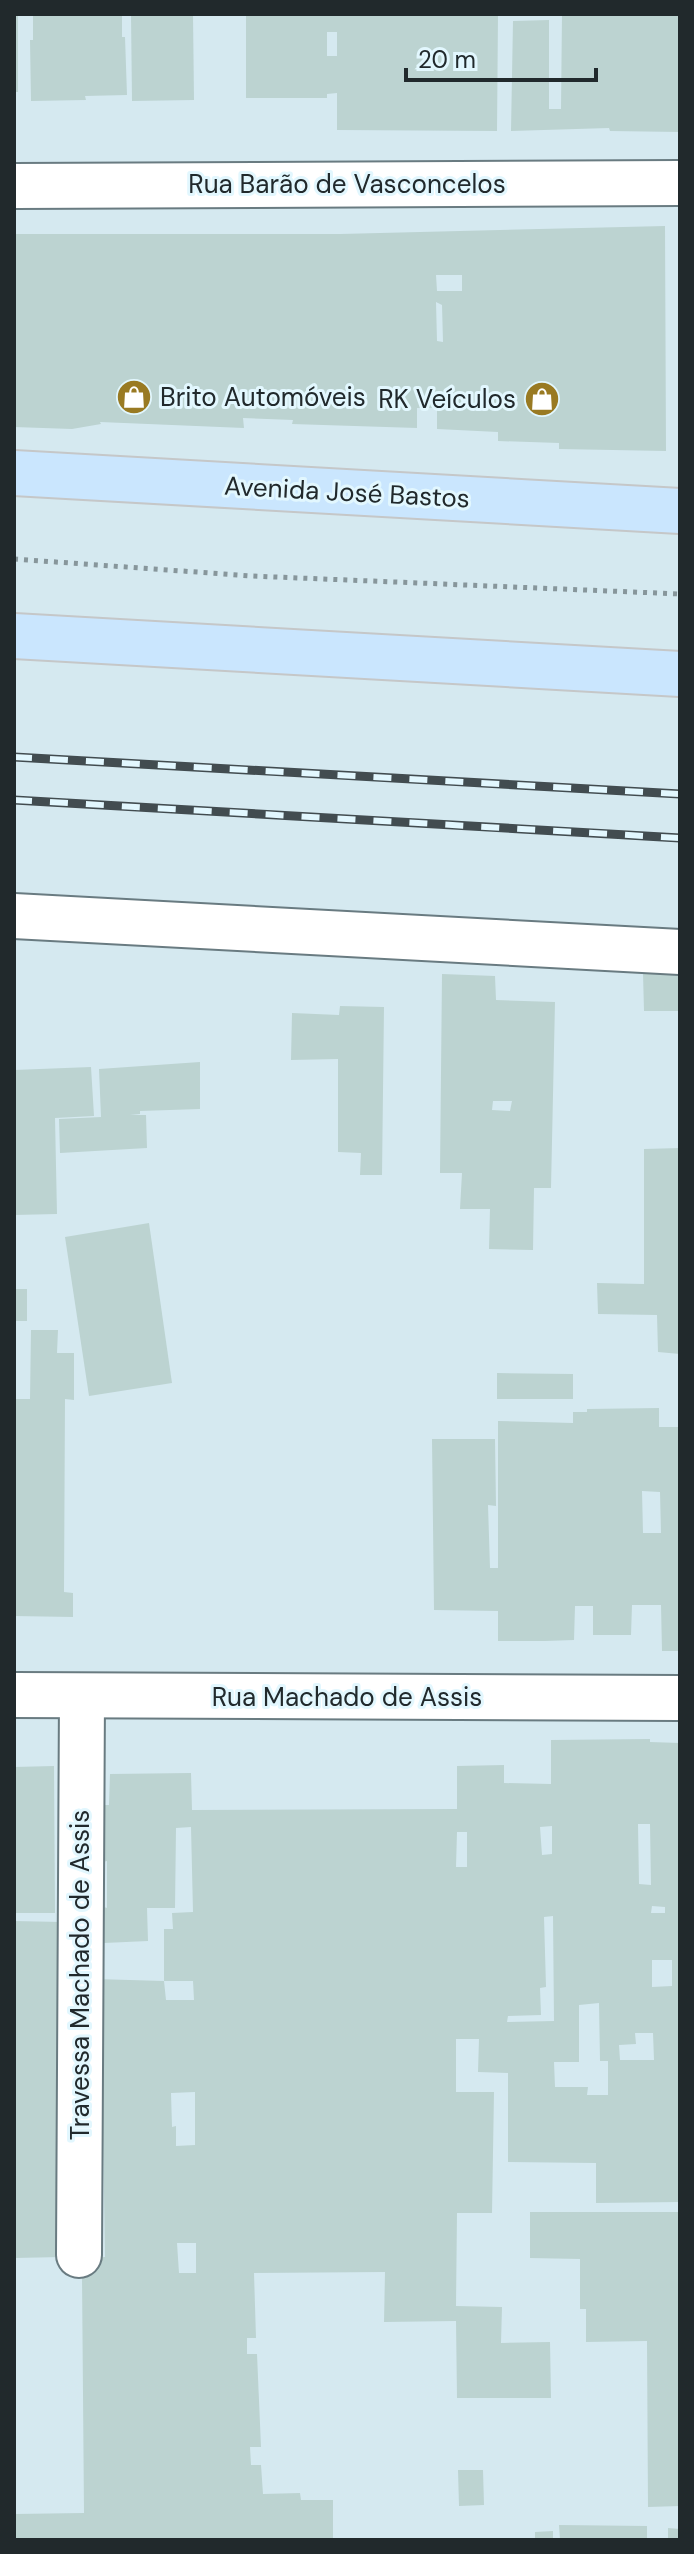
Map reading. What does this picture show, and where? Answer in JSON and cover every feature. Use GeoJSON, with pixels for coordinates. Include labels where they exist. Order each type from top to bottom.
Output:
{"type":"FeatureCollection","features":[{"type":"Feature","properties":{"kind":"main road","name":"Avenida José Bastos"},"geometry":{"type":"LineString","coordinates":[[14,473],[680,511]]}},
{"type":"Feature","properties":{"kind":"main road"},"geometry":{"type":"LineString","coordinates":[[14,636],[680,674]]}},
{"type":"Feature","properties":{"kind":"street","name":"Rua Barão de Vasconcelos"},"geometry":{"type":"LineString","coordinates":[[14,186],[680,183]]}},
{"type":"Feature","properties":{"kind":"street"},"geometry":{"type":"LineString","coordinates":[[14,916],[680,952]]}},
{"type":"Feature","properties":{"kind":"street","name":"Rua Machado de Assis"},"geometry":{"type":"LineString","coordinates":[[14,1695],[680,1698]]}},
{"type":"Feature","properties":{"kind":"street","name":"Travessa Machado de Assis"},"geometry":{"type":"LineString","coordinates":[[79,2255],[82,1696]]}},
{"type":"Feature","properties":{"kind":"path"},"geometry":{"type":"LineString","coordinates":[[14,559],[252,576],[680,594]]}},
{"type":"Feature","properties":{"kind":"building"},"geometry":{"type":"Polygon","coordinates":[[[14,14],[18,14],[18,92],[14,92],[14,14]]]}},
{"type":"Feature","properties":{"kind":"building"},"geometry":{"type":"Polygon","coordinates":[[[33,14],[122,14],[127,95],[85,96],[86,100],[31,101],[30,40],[33,40],[33,14]]]}},
{"type":"Feature","properties":{"kind":"building"},"geometry":{"type":"Polygon","coordinates":[[[131,14],[193,14],[194,100],[132,101],[131,14]]]}},
{"type":"Feature","properties":{"kind":"building"},"geometry":{"type":"Polygon","coordinates":[[[246,14],[498,14],[497,131],[337,130],[337,93],[327,94],[327,98],[246,98],[246,14]],[[327,32],[327,56],[337,56],[337,32],[327,32]]]}},
{"type":"Feature","properties":{"kind":"building"},"geometry":{"type":"Polygon","coordinates":[[[562,14],[680,14],[680,132],[610,131],[609,128],[511,131],[513,21],[549,20],[549,109],[561,109],[562,14]]]}},
{"type":"Feature","properties":{"kind":"building"},"geometry":{"type":"Polygon","coordinates":[[[665,226],[666,451],[559,449],[559,443],[498,441],[498,432],[437,429],[437,408],[417,408],[417,428],[292,424],[293,420],[243,418],[244,428],[100,422],[72,429],[14,427],[14,234],[340,234],[665,226]],[[436,275],[437,291],[462,291],[462,275],[436,275]],[[436,302],[437,341],[443,342],[442,305],[436,302]]]}},
{"type":"Feature","properties":{"kind":"building"},"geometry":{"type":"Polygon","coordinates":[[[643,973],[680,974],[680,1011],[644,1011],[643,973]]]}},
{"type":"Feature","properties":{"kind":"building"},"geometry":{"type":"Polygon","coordinates":[[[442,974],[495,976],[496,1000],[555,1002],[551,1188],[534,1188],[533,1250],[489,1249],[490,1209],[460,1209],[462,1173],[440,1173],[442,974]],[[493,1101],[492,1110],[510,1111],[512,1101],[493,1101]]]}},
{"type":"Feature","properties":{"kind":"building"},"geometry":{"type":"Polygon","coordinates":[[[340,1006],[384,1007],[382,1175],[360,1175],[361,1153],[338,1152],[338,1059],[291,1060],[292,1013],[339,1015],[340,1006]]]}},
{"type":"Feature","properties":{"kind":"building"},"geometry":{"type":"Polygon","coordinates":[[[200,1062],[200,1109],[140,1111],[140,1114],[130,1115],[146,1115],[147,1148],[60,1153],[59,1119],[101,1117],[99,1069],[200,1062]]]}},
{"type":"Feature","properties":{"kind":"building"},"geometry":{"type":"Polygon","coordinates":[[[91,1067],[94,1116],[55,1118],[57,1214],[14,1215],[14,1070],[91,1067]]]}},
{"type":"Feature","properties":{"kind":"building"},"geometry":{"type":"Polygon","coordinates":[[[680,1148],[680,1354],[658,1352],[657,1315],[598,1314],[597,1283],[644,1284],[644,1149],[680,1148]]]}},
{"type":"Feature","properties":{"kind":"building"},"geometry":{"type":"Polygon","coordinates":[[[149,1223],[172,1383],[89,1396],[65,1237],[149,1223]]]}},
{"type":"Feature","properties":{"kind":"building"},"geometry":{"type":"Polygon","coordinates":[[[14,1289],[27,1289],[27,1321],[14,1321],[14,1289]]]}},
{"type":"Feature","properties":{"kind":"building"},"geometry":{"type":"Polygon","coordinates":[[[31,1330],[58,1330],[57,1353],[74,1353],[74,1400],[65,1399],[64,1592],[73,1593],[73,1617],[14,1616],[14,1399],[30,1399],[31,1330]]]}},
{"type":"Feature","properties":{"kind":"building"},"geometry":{"type":"Polygon","coordinates":[[[497,1373],[573,1374],[573,1399],[497,1399],[497,1373]]]}},
{"type":"Feature","properties":{"kind":"building"},"geometry":{"type":"Polygon","coordinates":[[[659,1408],[659,1427],[680,1427],[680,1651],[662,1651],[661,1605],[632,1605],[631,1635],[593,1635],[593,1606],[575,1606],[574,1640],[545,1641],[498,1641],[498,1611],[434,1610],[432,1439],[495,1439],[496,1506],[488,1505],[490,1568],[498,1568],[498,1421],[573,1423],[573,1412],[587,1412],[587,1409],[659,1408]],[[642,1491],[643,1533],[661,1533],[660,1492],[642,1491]]]}},
{"type":"Feature","properties":{"kind":"building"},"geometry":{"type":"Polygon","coordinates":[[[650,1739],[650,1742],[680,1743],[680,2202],[596,2203],[596,2163],[508,2162],[508,2073],[478,2072],[479,2039],[456,2039],[456,2092],[494,2092],[492,2213],[457,2213],[456,2306],[502,2307],[501,2343],[550,2342],[551,2398],[457,2398],[456,2321],[384,2322],[385,2272],[254,2273],[256,2338],[247,2338],[247,2354],[257,2354],[261,2447],[250,2447],[251,2465],[261,2465],[263,2494],[300,2493],[301,2500],[333,2500],[333,2540],[14,2540],[14,2514],[84,2513],[82,2275],[93,2275],[94,2258],[105,2257],[103,2128],[97,2127],[95,1979],[164,1981],[164,1929],[173,1929],[172,1913],[193,1912],[191,1827],[176,1828],[175,1908],[147,1908],[148,1941],[104,1943],[107,1861],[102,1862],[102,1830],[105,1830],[105,1805],[109,1805],[110,1774],[191,1773],[192,1810],[457,1809],[457,1766],[504,1765],[504,1783],[551,1784],[551,1740],[650,1739]],[[638,1824],[639,1884],[651,1885],[650,1824],[638,1824]],[[552,1826],[540,1827],[542,1855],[552,1854],[552,1826]],[[457,1832],[456,1867],[467,1867],[467,1832],[457,1832]],[[652,1906],[651,1913],[665,1913],[665,1907],[652,1906]],[[553,1916],[544,1917],[546,1987],[540,1988],[541,2015],[508,2016],[507,2022],[554,2021],[553,1916]],[[652,1960],[652,1987],[672,1986],[672,1960],[652,1960]],[[164,1981],[166,2000],[194,2000],[193,1981],[164,1981]],[[599,2003],[579,2005],[579,2062],[554,2062],[555,2087],[588,2087],[587,2095],[608,2095],[608,2061],[600,2061],[599,2003]],[[635,2033],[636,2044],[619,2045],[620,2060],[654,2060],[653,2033],[635,2033]],[[195,2092],[171,2093],[172,2127],[176,2126],[176,2146],[195,2145],[195,2092]],[[177,2243],[179,2273],[196,2273],[196,2243],[177,2243]]]}},
{"type":"Feature","properties":{"kind":"building"},"geometry":{"type":"Polygon","coordinates":[[[54,1766],[55,1913],[14,1913],[14,1767],[54,1766]]]}},
{"type":"Feature","properties":{"kind":"building"},"geometry":{"type":"Polygon","coordinates":[[[14,1921],[61,1922],[62,2257],[14,2258],[14,1921]]]}},
{"type":"Feature","properties":{"kind":"building"},"geometry":{"type":"Polygon","coordinates":[[[530,2212],[680,2212],[680,2506],[648,2507],[647,2341],[586,2342],[586,2309],[580,2309],[580,2259],[530,2258],[530,2212]]]}},
{"type":"Feature","properties":{"kind":"building"},"geometry":{"type":"Polygon","coordinates":[[[458,2470],[483,2470],[484,2505],[459,2506],[458,2470]]]}},
{"type":"Feature","properties":{"kind":"building"},"geometry":{"type":"Polygon","coordinates":[[[559,2525],[647,2526],[647,2540],[560,2540],[559,2525]]]}},
{"type":"Feature","properties":{"kind":"building"},"geometry":{"type":"Polygon","coordinates":[[[668,2528],[680,2529],[680,2540],[668,2540],[668,2528]]]}},
{"type":"Feature","properties":{"kind":"building"},"geometry":{"type":"Polygon","coordinates":[[[553,2531],[553,2540],[535,2540],[535,2532],[553,2531]]]}},
{"type":"Feature","properties":{"kind":"railway"},"geometry":{"type":"LineString","coordinates":[[14,757],[680,794]]}},
{"type":"Feature","properties":{"kind":"railway"},"geometry":{"type":"LineString","coordinates":[[14,800],[680,838]]}},
{"type":"Feature","properties":{"kind":"place","name":"Brito Automóveis"},"geometry":{"type":"Point","coordinates":[134,397]}},
{"type":"Feature","properties":{"kind":"place","name":"RK Veículos"},"geometry":{"type":"Point","coordinates":[542,399]}}]}
